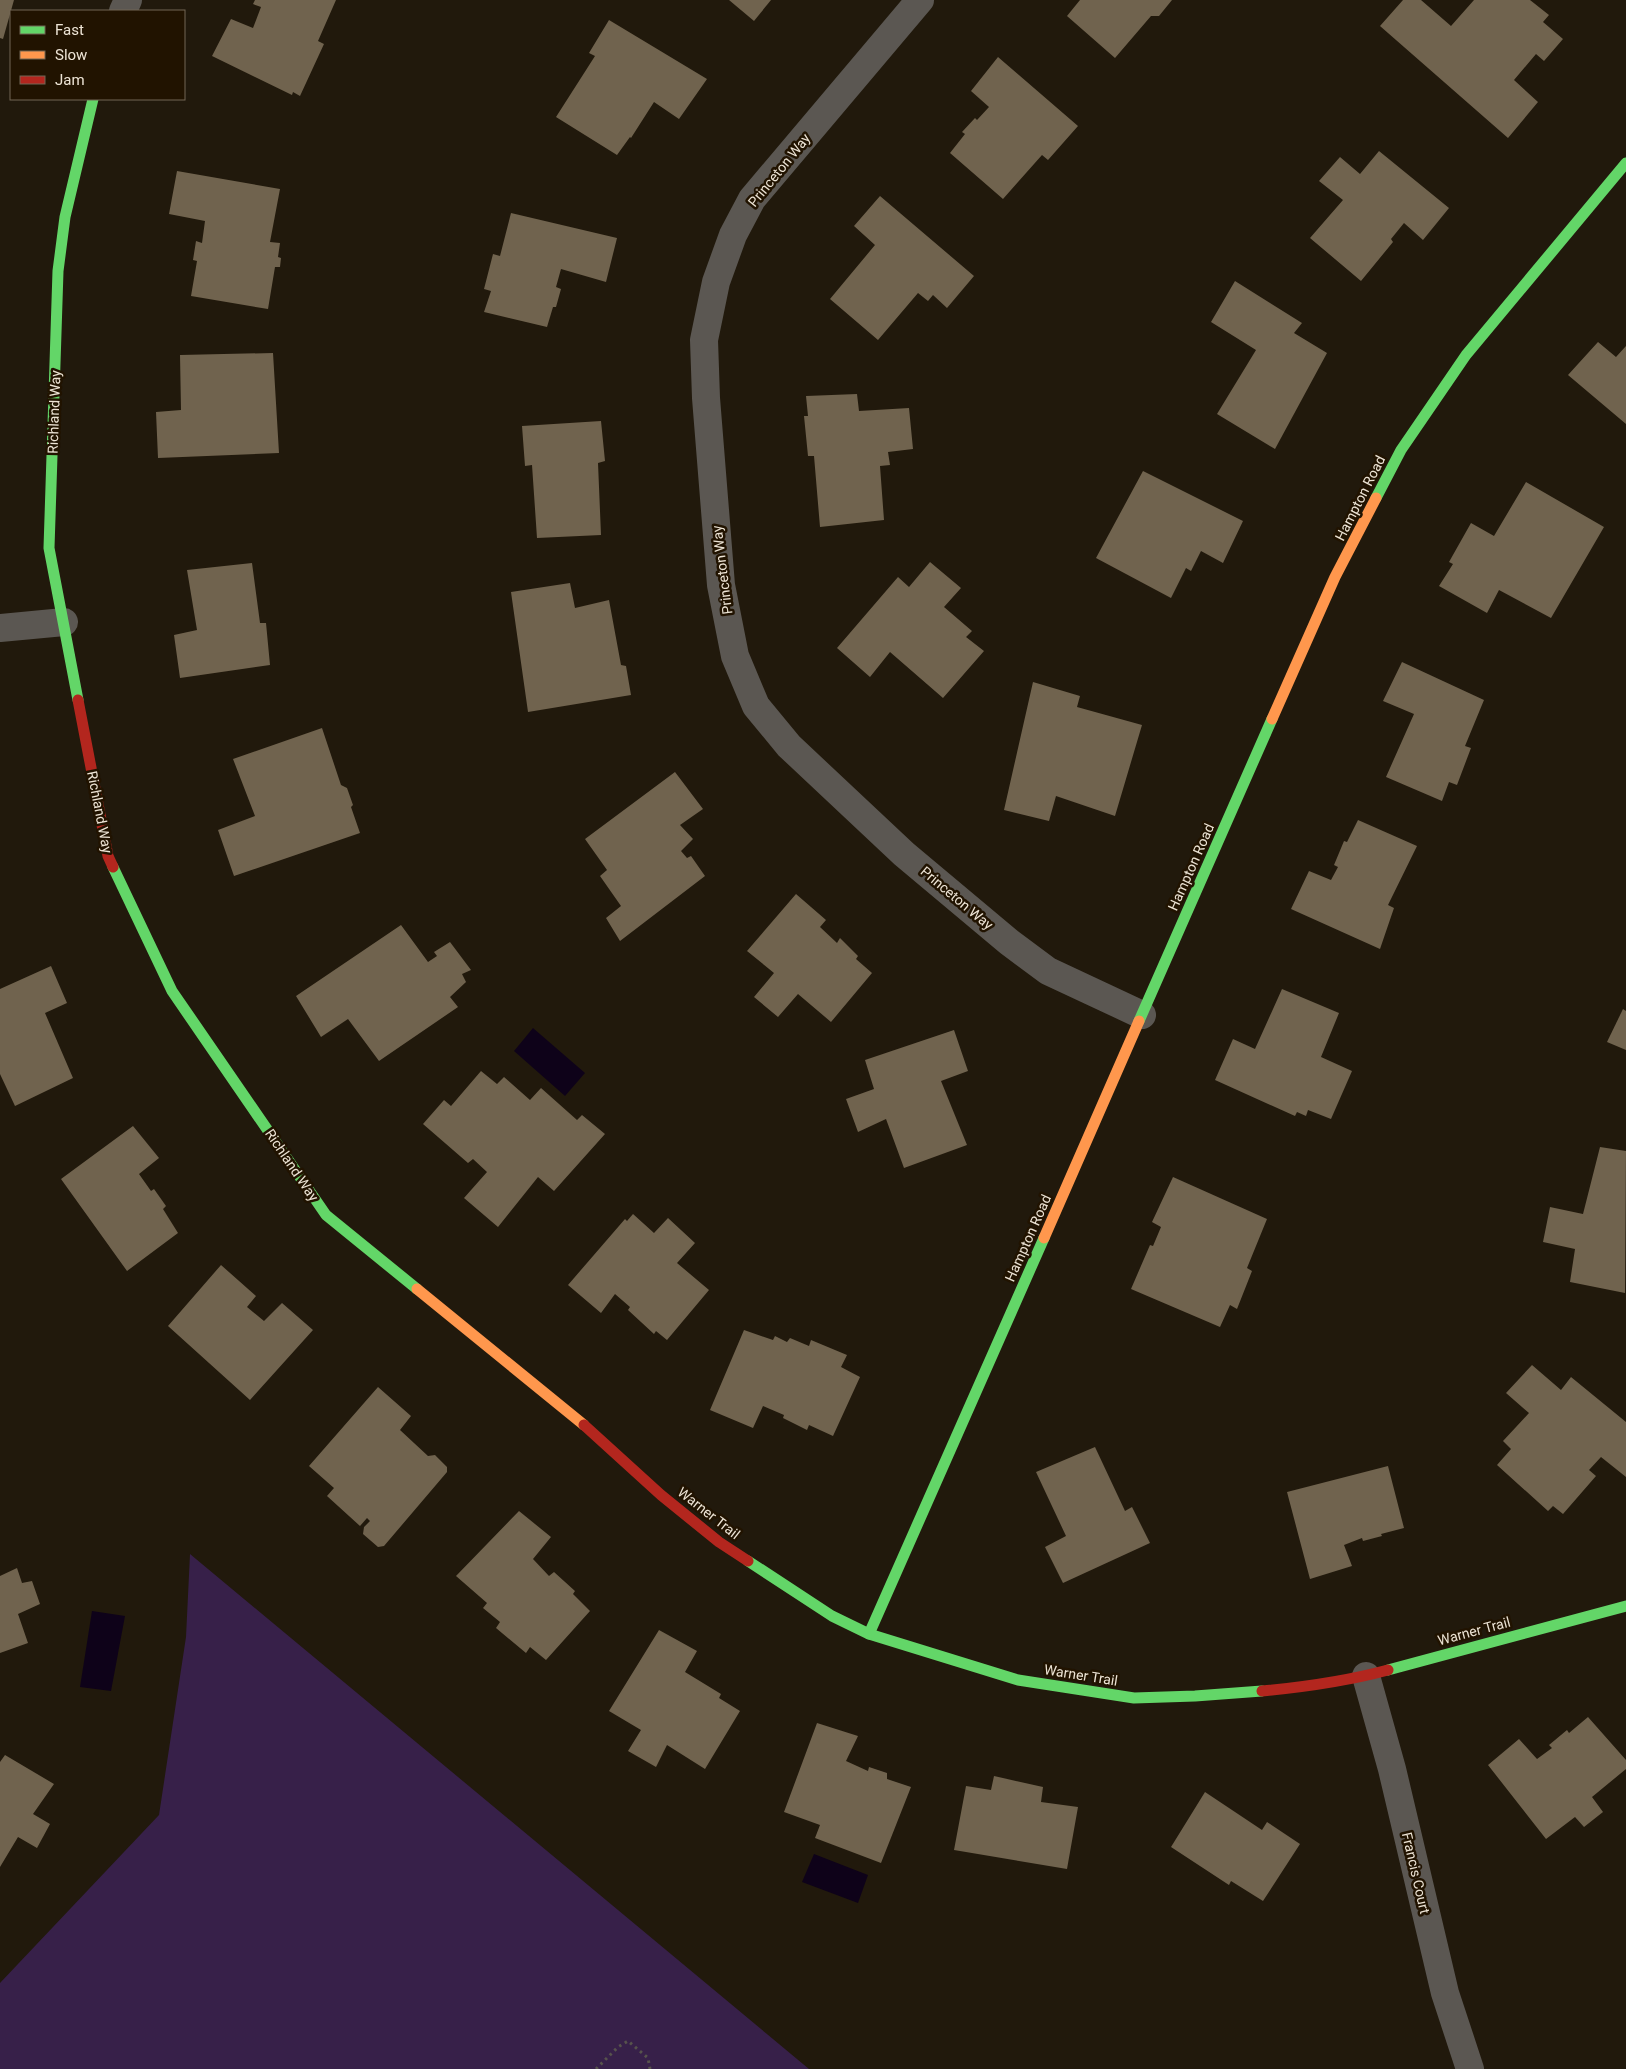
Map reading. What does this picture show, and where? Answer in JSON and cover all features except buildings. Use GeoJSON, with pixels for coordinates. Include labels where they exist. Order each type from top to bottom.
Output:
{"type":"FeatureCollection","features":[{"type":"Feature","properties":{"kind":"street","name":"Princeton Way"},"geometry":{"type":"LineString","coordinates":[[920,0],[752,199],[733,235],[716,282],[704,340],[706,398],[721,586],[734,656],[756,706],[783,739],[904,854],[1009,942],[1048,971],[1142,1015]]}},
{"type":"Feature","properties":{"kind":"street","name":"Richland Way"},"geometry":{"type":"LineString","coordinates":[[93,100],[66,217],[58,271],[49,548],[108,856],[172,991],[326,1215],[595,1434]]}},
{"type":"Feature","properties":{"kind":"street","name":"Hampton Road"},"geometry":{"type":"LineString","coordinates":[[869,1634],[1335,577],[1401,450],[1466,355],[1626,163]]}},
{"type":"Feature","properties":{"kind":"street"},"geometry":{"type":"LineString","coordinates":[[0,628],[64,622]]}},
{"type":"Feature","properties":{"kind":"street","name":"Warner Trail"},"geometry":{"type":"LineString","coordinates":[[595,1434],[719,1542],[832,1616],[869,1634],[1018,1680],[1134,1698],[1195,1696],[1296,1688],[1366,1676],[1626,1606]]}},
{"type":"Feature","properties":{"kind":"street","name":"Francis Court"},"geometry":{"type":"LineString","coordinates":[[1366,1676],[1392,1769],[1445,1993],[1470,2069]]}},
{"type":"Feature","properties":{"kind":"path"},"geometry":{"type":"LineString","coordinates":[[596,2069],[618,2047],[628,2041],[648,2058],[650,2069]]}},
{"type":"Feature","properties":{"kind":"shaded area"},"geometry":{"type":"Polygon","coordinates":[[[533,1028],[585,1073],[565,1096],[514,1051],[533,1028]]]}},
{"type":"Feature","properties":{"kind":"shaded area"},"geometry":{"type":"Polygon","coordinates":[[[190,1554],[809,2069],[0,2069],[0,1983],[159,1815],[186,1637],[190,1554]]]}},
{"type":"Feature","properties":{"kind":"shaded area"},"geometry":{"type":"Polygon","coordinates":[[[92,1611],[125,1616],[111,1691],[80,1687],[92,1611]]]}},
{"type":"Feature","properties":{"kind":"shaded area"},"geometry":{"type":"Polygon","coordinates":[[[814,1854],[868,1875],[858,1903],[802,1882],[814,1854]]]}},
{"type":"Feature","properties":{"kind":"traffic: fast"},"geometry":{"type":"LineString","coordinates":[[78,700],[49,548],[58,271],[65,217],[93,100]]}},
{"type":"Feature","properties":{"kind":"traffic: fast"},"geometry":{"type":"LineString","coordinates":[[1376,498],[1401,450],[1466,355],[1626,163]]}},
{"type":"Feature","properties":{"kind":"traffic: fast"},"geometry":{"type":"LineString","coordinates":[[1139,1021],[1272,719]]}},
{"type":"Feature","properties":{"kind":"traffic: fast"},"geometry":{"type":"LineString","coordinates":[[113,867],[172,991],[326,1215],[417,1289]]}},
{"type":"Feature","properties":{"kind":"traffic: fast"},"geometry":{"type":"LineString","coordinates":[[869,1634],[1044,1238]]}},
{"type":"Feature","properties":{"kind":"traffic: fast"},"geometry":{"type":"LineString","coordinates":[[748,1561],[832,1616],[869,1634],[1018,1680],[1134,1698],[1262,1691]]}},
{"type":"Feature","properties":{"kind":"traffic: fast"},"geometry":{"type":"LineString","coordinates":[[1388,1670],[1626,1606]]}},
{"type":"Feature","properties":{"kind":"traffic: slow"},"geometry":{"type":"LineString","coordinates":[[1272,719],[1335,577],[1376,498]]}},
{"type":"Feature","properties":{"kind":"traffic: slow"},"geometry":{"type":"LineString","coordinates":[[1044,1238],[1139,1021]]}},
{"type":"Feature","properties":{"kind":"traffic: slow"},"geometry":{"type":"LineString","coordinates":[[417,1289],[584,1425]]}},
{"type":"Feature","properties":{"kind":"traffic: jam"},"geometry":{"type":"LineString","coordinates":[[78,700],[108,856],[113,867]]}},
{"type":"Feature","properties":{"kind":"traffic: jam"},"geometry":{"type":"LineString","coordinates":[[584,1425],[661,1495],[719,1542],[748,1561]]}},
{"type":"Feature","properties":{"kind":"traffic: jam"},"geometry":{"type":"LineString","coordinates":[[1262,1691],[1326,1683],[1388,1670]]}}]}
